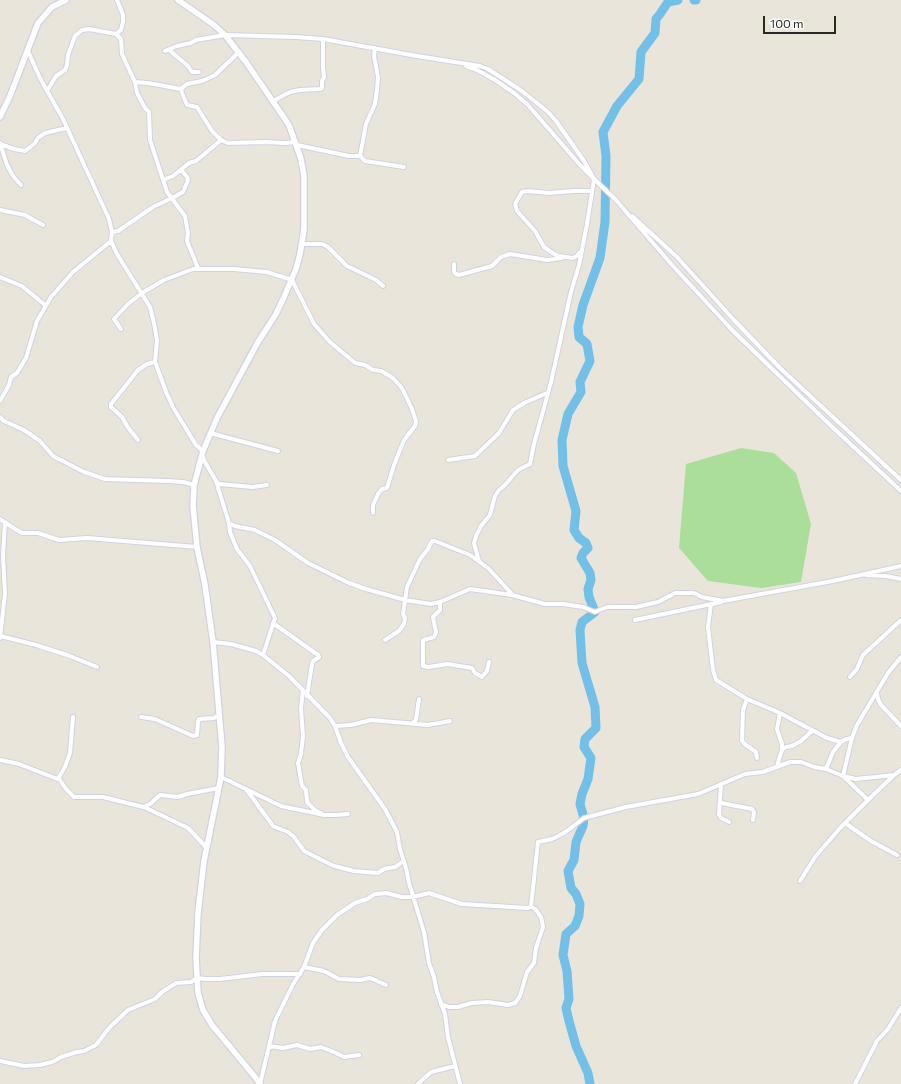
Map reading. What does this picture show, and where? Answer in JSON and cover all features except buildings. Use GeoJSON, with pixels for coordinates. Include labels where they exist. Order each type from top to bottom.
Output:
{"type":"FeatureCollection","features":[{"type":"Feature","properties":{"kind":"street"},"geometry":{"type":"LineString","coordinates":[[0,117],[10,96],[35,27],[41,18],[52,7],[66,0]]}},
{"type":"Feature","properties":{"kind":"street"},"geometry":{"type":"LineString","coordinates":[[116,34],[121,30],[123,22],[123,15],[117,0]]}},
{"type":"Feature","properties":{"kind":"street"},"geometry":{"type":"LineString","coordinates":[[178,0],[214,25],[225,35],[239,52],[288,124],[301,158],[304,176],[305,210],[302,244],[292,280],[276,314],[258,342],[233,387],[210,433],[194,486],[193,520],[205,585],[213,642],[222,747],[221,777],[206,847],[198,913],[197,978],[200,1002],[207,1018],[260,1084]]}},
{"type":"Feature","properties":{"kind":"street"},"geometry":{"type":"LineString","coordinates":[[47,91],[56,76],[65,70],[68,55],[75,36],[82,30],[89,29],[116,34],[121,39],[122,54],[135,82],[137,93],[141,102],[149,112],[150,140],[167,192],[185,216],[188,233],[187,241],[198,268]]}},
{"type":"Feature","properties":{"kind":"street"},"geometry":{"type":"LineString","coordinates":[[199,72],[192,72],[188,66],[167,50],[191,43],[196,40],[225,35],[270,35],[324,39],[480,66],[488,69],[536,102],[556,121],[584,161],[594,179],[587,224],[580,252],[579,265],[571,292],[530,464],[518,470],[495,496],[490,515],[481,526],[474,544],[479,561]]}},
{"type":"Feature","properties":{"kind":"street"},"geometry":{"type":"LineString","coordinates":[[273,101],[290,92],[322,88],[322,81],[324,77],[324,39]]}},
{"type":"Feature","properties":{"kind":"street"},"geometry":{"type":"LineString","coordinates":[[27,48],[47,91],[67,128],[109,219],[112,232],[111,241],[117,254],[150,307],[157,340],[155,362],[166,392],[174,409],[196,445],[203,453],[205,462],[216,481],[229,523],[230,532],[237,549],[250,566],[275,618],[263,655]]}},
{"type":"Feature","properties":{"kind":"street"},"geometry":{"type":"LineString","coordinates":[[360,156],[366,124],[375,104],[377,90],[378,77],[374,56],[375,48]]}},
{"type":"Feature","properties":{"kind":"street"},"geometry":{"type":"LineString","coordinates":[[181,89],[187,84],[202,81],[215,75],[239,52]]}},
{"type":"Feature","properties":{"kind":"street"},"geometry":{"type":"LineString","coordinates":[[458,63],[477,70],[514,93],[538,115],[580,165],[676,257],[780,368],[901,480]]}},
{"type":"Feature","properties":{"kind":"street"},"geometry":{"type":"LineString","coordinates":[[135,82],[181,89]]}},
{"type":"Feature","properties":{"kind":"street"},"geometry":{"type":"LineString","coordinates":[[181,89],[187,105],[197,107],[210,128],[221,140],[228,143],[296,144],[349,156],[360,156],[365,161],[404,167]]}},
{"type":"Feature","properties":{"kind":"street"},"geometry":{"type":"LineString","coordinates":[[0,143],[14,149],[25,151],[45,133],[67,128]]}},
{"type":"Feature","properties":{"kind":"street"},"geometry":{"type":"LineString","coordinates":[[163,180],[173,176],[189,163],[202,157],[221,140]]}},
{"type":"Feature","properties":{"kind":"street"},"geometry":{"type":"LineString","coordinates":[[0,143],[7,166],[21,185]]}},
{"type":"Feature","properties":{"kind":"street"},"geometry":{"type":"LineString","coordinates":[[112,232],[118,231],[153,207],[183,192],[188,180],[181,170]]}},
{"type":"Feature","properties":{"kind":"street"},"geometry":{"type":"LineString","coordinates":[[564,258],[544,247],[535,231],[517,211],[515,204],[522,192],[528,190],[549,193],[592,191]]}},
{"type":"Feature","properties":{"kind":"street"},"geometry":{"type":"LineString","coordinates":[[616,200],[650,241],[733,331],[901,491]]}},
{"type":"Feature","properties":{"kind":"street"},"geometry":{"type":"LineString","coordinates":[[0,210],[25,215],[44,225]]}},
{"type":"Feature","properties":{"kind":"street"},"geometry":{"type":"LineString","coordinates":[[0,401],[9,386],[11,377],[17,373],[26,358],[33,329],[45,305],[72,272],[111,241]]}},
{"type":"Feature","properties":{"kind":"street"},"geometry":{"type":"LineString","coordinates":[[302,244],[322,244],[328,246],[347,266],[372,278],[383,286]]}},
{"type":"Feature","properties":{"kind":"street"},"geometry":{"type":"LineString","coordinates":[[454,264],[454,272],[459,275],[492,266],[501,257],[510,254],[547,260],[573,258],[580,252]]}},
{"type":"Feature","properties":{"kind":"street"},"geometry":{"type":"LineString","coordinates":[[121,328],[114,320],[115,317],[142,293],[164,280],[198,268],[267,272],[292,280],[314,324],[329,341],[355,363],[373,370],[381,371],[393,378],[402,388],[412,409],[416,421],[415,426],[404,440],[387,488],[382,489],[373,505],[373,513]]}},
{"type":"Feature","properties":{"kind":"street"},"geometry":{"type":"LineString","coordinates":[[0,277],[22,286],[45,305]]}},
{"type":"Feature","properties":{"kind":"street"},"geometry":{"type":"LineString","coordinates":[[138,440],[126,426],[122,417],[111,408],[111,404],[138,370],[147,364],[155,362]]}},
{"type":"Feature","properties":{"kind":"street"},"geometry":{"type":"LineString","coordinates":[[448,460],[475,456],[499,433],[513,410],[524,403],[547,393]]}},
{"type":"Feature","properties":{"kind":"street"},"geometry":{"type":"LineString","coordinates":[[0,417],[4,421],[24,430],[40,441],[53,456],[84,472],[105,479],[183,482],[194,486]]}},
{"type":"Feature","properties":{"kind":"street"},"geometry":{"type":"LineString","coordinates":[[210,433],[278,451]]}},
{"type":"Feature","properties":{"kind":"street"},"geometry":{"type":"LineString","coordinates":[[216,481],[219,484],[253,487],[267,485]]}},
{"type":"Feature","properties":{"kind":"street"},"geometry":{"type":"LineString","coordinates":[[0,520],[22,533],[38,533],[59,540],[87,538],[197,547]]}},
{"type":"Feature","properties":{"kind":"street"},"geometry":{"type":"LineString","coordinates":[[5,523],[3,555],[5,594],[0,637],[36,645],[97,667]]}},
{"type":"Feature","properties":{"kind":"street"},"geometry":{"type":"LineString","coordinates":[[229,523],[256,530],[276,540],[308,562],[348,583],[405,600],[431,604],[440,602],[470,589],[512,595],[545,604],[563,604],[595,612],[607,607],[636,607],[658,602],[675,593],[694,593],[702,597],[723,601]]}},
{"type":"Feature","properties":{"kind":"street"},"geometry":{"type":"LineString","coordinates":[[385,640],[399,631],[404,624],[405,618],[403,614],[407,587],[420,559],[428,550],[432,541],[435,540],[463,551],[479,561],[512,595]]}},
{"type":"Feature","properties":{"kind":"street"},"geometry":{"type":"LineString","coordinates":[[635,620],[901,566]]}},
{"type":"Feature","properties":{"kind":"street"},"geometry":{"type":"LineString","coordinates":[[860,575],[886,576],[901,579]]}},
{"type":"Feature","properties":{"kind":"street"},"geometry":{"type":"LineString","coordinates":[[440,602],[440,610],[433,617],[436,632],[434,637],[423,640],[423,666],[430,667],[448,664],[472,668],[475,673],[482,677],[487,671],[489,662]]}},
{"type":"Feature","properties":{"kind":"street"},"geometry":{"type":"LineString","coordinates":[[711,604],[708,627],[714,676],[718,682],[747,699],[780,713],[812,731],[827,738],[841,742]]}},
{"type":"Feature","properties":{"kind":"street"},"geometry":{"type":"LineString","coordinates":[[850,677],[857,669],[863,655],[901,620]]}},
{"type":"Feature","properties":{"kind":"street"},"geometry":{"type":"LineString","coordinates":[[273,623],[319,657],[313,661],[312,664],[307,696]]}},
{"type":"Feature","properties":{"kind":"street"},"geometry":{"type":"LineString","coordinates":[[213,642],[231,644],[263,655],[303,690],[307,696],[330,718],[348,757],[385,809],[397,832],[408,883],[424,932],[429,964],[445,1014],[460,1084]]}},
{"type":"Feature","properties":{"kind":"street"},"geometry":{"type":"LineString","coordinates":[[843,776],[852,738],[864,711],[877,693],[888,673],[901,657]]}},
{"type":"Feature","properties":{"kind":"street"},"geometry":{"type":"LineString","coordinates":[[303,690],[303,736],[301,754],[298,763],[302,786],[306,790],[307,802],[315,810],[324,815]]}},
{"type":"Feature","properties":{"kind":"street"},"geometry":{"type":"LineString","coordinates":[[877,693],[881,705],[901,726]]}},
{"type":"Feature","properties":{"kind":"street"},"geometry":{"type":"LineString","coordinates":[[413,723],[416,720],[419,699]]}},
{"type":"Feature","properties":{"kind":"street"},"geometry":{"type":"LineString","coordinates":[[747,699],[743,710],[742,740],[756,752],[757,758]]}},
{"type":"Feature","properties":{"kind":"street"},"geometry":{"type":"LineString","coordinates":[[777,766],[778,758],[782,750],[782,744],[777,729],[780,713]]}},
{"type":"Feature","properties":{"kind":"street"},"geometry":{"type":"LineString","coordinates":[[141,717],[155,719],[193,736],[197,735],[199,719],[214,718],[219,716]]}},
{"type":"Feature","properties":{"kind":"street"},"geometry":{"type":"LineString","coordinates":[[73,717],[70,753],[65,767],[59,776],[66,789],[74,797],[103,797],[144,807],[188,828],[206,847]]}},
{"type":"Feature","properties":{"kind":"street"},"geometry":{"type":"LineString","coordinates":[[335,726],[351,725],[371,720],[428,725],[450,721]]}},
{"type":"Feature","properties":{"kind":"street"},"geometry":{"type":"LineString","coordinates":[[782,750],[801,741],[812,731]]}},
{"type":"Feature","properties":{"kind":"street"},"geometry":{"type":"LineString","coordinates":[[826,768],[833,752],[841,742],[852,738]]}},
{"type":"Feature","properties":{"kind":"street"},"geometry":{"type":"LineString","coordinates":[[0,760],[19,764],[60,780]]}},
{"type":"Feature","properties":{"kind":"street"},"geometry":{"type":"LineString","coordinates":[[531,906],[538,842],[552,839],[560,835],[584,818],[626,807],[698,794],[744,774],[763,772],[790,762],[801,762],[814,767],[826,768],[843,776],[856,779],[894,775]]}},
{"type":"Feature","properties":{"kind":"street"},"geometry":{"type":"LineString","coordinates":[[800,881],[815,857],[845,823],[901,770]]}},
{"type":"Feature","properties":{"kind":"street"},"geometry":{"type":"LineString","coordinates":[[843,776],[868,800]]}},
{"type":"Feature","properties":{"kind":"street"},"geometry":{"type":"LineString","coordinates":[[221,777],[281,806],[324,815],[348,814]]}},
{"type":"Feature","properties":{"kind":"street"},"geometry":{"type":"LineString","coordinates":[[721,784],[721,804],[719,815],[721,818],[729,822]]}},
{"type":"Feature","properties":{"kind":"street"},"geometry":{"type":"LineString","coordinates":[[144,807],[160,795],[178,797],[186,794],[219,788]]}},
{"type":"Feature","properties":{"kind":"street"},"geometry":{"type":"LineString","coordinates":[[246,789],[273,826],[288,832],[294,837],[304,851],[334,866],[354,871],[378,873],[384,869],[395,867],[404,861]]}},
{"type":"Feature","properties":{"kind":"street"},"geometry":{"type":"LineString","coordinates":[[721,804],[752,809],[754,812],[753,820]]}},
{"type":"Feature","properties":{"kind":"street"},"geometry":{"type":"LineString","coordinates":[[845,823],[871,841],[897,855]]}},
{"type":"Feature","properties":{"kind":"street"},"geometry":{"type":"LineString","coordinates":[[260,1084],[275,1021],[292,984],[304,967],[313,943],[322,930],[337,915],[351,905],[358,901],[367,899],[375,894],[413,897],[429,893],[462,904],[528,908],[531,906]]}},
{"type":"Feature","properties":{"kind":"street"},"geometry":{"type":"LineString","coordinates":[[441,1004],[449,1007],[458,1007],[472,1003],[488,1002],[508,1005],[515,1003],[520,996],[527,972],[534,963],[536,948],[543,926],[541,917],[531,906]]}},
{"type":"Feature","properties":{"kind":"street"},"geometry":{"type":"LineString","coordinates":[[304,967],[324,971],[339,979],[370,978],[386,985]]}},
{"type":"Feature","properties":{"kind":"street"},"geometry":{"type":"LineString","coordinates":[[0,1062],[24,1066],[40,1065],[52,1062],[76,1052],[84,1052],[96,1045],[109,1028],[128,1010],[155,999],[162,992],[176,983],[191,982],[197,978],[206,980],[262,974],[300,974]]}},
{"type":"Feature","properties":{"kind":"street"},"geometry":{"type":"LineString","coordinates":[[855,1084],[877,1042],[888,1029],[901,1008]]}},
{"type":"Feature","properties":{"kind":"street"},"geometry":{"type":"LineString","coordinates":[[269,1046],[283,1048],[297,1045],[310,1049],[321,1047],[336,1052],[344,1057],[359,1055]]}},
{"type":"Feature","properties":{"kind":"street"},"geometry":{"type":"LineString","coordinates":[[418,1084],[431,1072],[455,1066]]}},
{"type":"Feature","properties":{"kind":"green space"},"geometry":{"type":"Polygon","coordinates":[[[741,448],[774,453],[796,473],[811,524],[801,582],[761,588],[708,581],[679,548],[686,464],[741,448]]]}},
{"type":"Feature","properties":{"kind":"waterway"},"geometry":{"type":"LineString","coordinates":[[590,1084],[588,1073],[576,1046],[566,1008],[569,999],[567,971],[563,955],[566,934],[575,926],[579,916],[580,904],[576,894],[571,888],[568,871],[574,860],[576,842],[583,826],[584,818],[580,804],[588,779],[591,758],[584,747],[585,739],[596,728],[595,707],[582,663],[580,630],[582,622],[595,612],[589,597],[588,589],[591,580],[590,573],[581,558],[583,553],[588,548],[586,543],[579,538],[574,530],[576,511],[563,466],[562,440],[568,414],[581,392],[580,382],[590,361],[587,344],[579,337],[578,327],[583,305],[600,258],[605,222],[606,156],[603,132],[617,106],[639,79],[641,52],[655,33],[656,19],[668,2],[678,0]]}}]}
